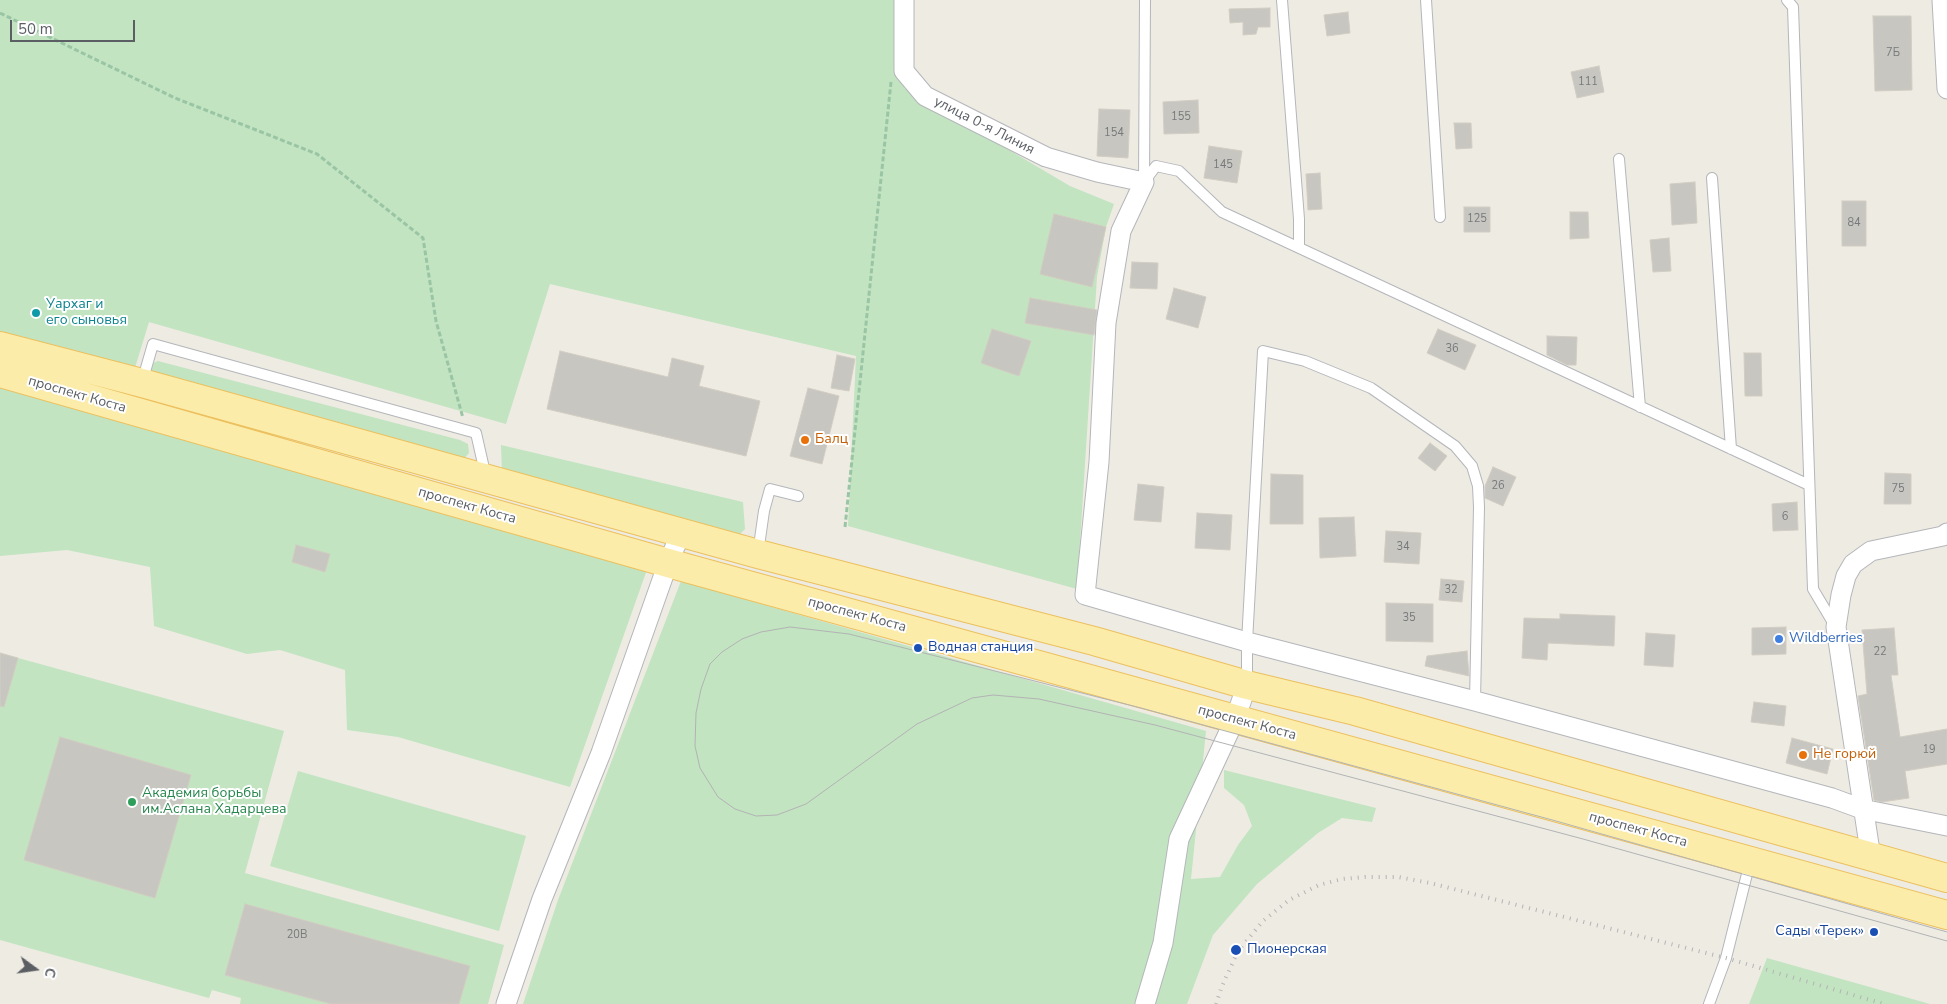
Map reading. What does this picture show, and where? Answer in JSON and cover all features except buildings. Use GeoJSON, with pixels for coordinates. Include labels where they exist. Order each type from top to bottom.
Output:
{"type":"FeatureCollection","features":[{"type":"Feature","properties":{"kind":"main road","name":"проспект Коста"},"geometry":{"type":"LineString","coordinates":[[0,346],[142,383],[758,554],[1094,641],[1247,685],[1355,711],[1947,878]]}},
{"type":"Feature","properties":{"kind":"main road","name":"проспект Коста"},"geometry":{"type":"LineString","coordinates":[[0,373],[668,563],[1947,915]]}},
{"type":"Feature","properties":{"kind":"street"},"geometry":{"type":"LineString","coordinates":[[904,0],[904,71]]}},
{"type":"Feature","properties":{"kind":"street"},"geometry":{"type":"LineString","coordinates":[[1942,0],[1946,37],[1947,90]]}},
{"type":"Feature","properties":{"kind":"street","name":"улица 0-я Линия"},"geometry":{"type":"LineString","coordinates":[[904,71],[925,96],[1046,157],[1097,172],[1144,182]]}},
{"type":"Feature","properties":{"kind":"street"},"geometry":{"type":"LineString","coordinates":[[1144,182],[1121,231],[1106,323],[1099,462],[1085,596],[1247,642],[1475,701],[1862,808],[1947,826]]}},
{"type":"Feature","properties":{"kind":"street"},"geometry":{"type":"LineString","coordinates":[[506,1004],[542,899],[601,753],[668,563],[681,533]]}},
{"type":"Feature","properties":{"kind":"street"},"geometry":{"type":"LineString","coordinates":[[1871,858],[1836,627],[1846,576],[1853,564],[1871,551],[1943,536],[1947,533]]}},
{"type":"Feature","properties":{"kind":"street"},"geometry":{"type":"LineString","coordinates":[[1145,1004],[1163,943],[1179,839],[1235,719],[1247,685]]}},
{"type":"Feature","properties":{"kind":"lane"},"geometry":{"type":"LineString","coordinates":[[1144,182],[1145,0]]}},
{"type":"Feature","properties":{"kind":"lane"},"geometry":{"type":"LineString","coordinates":[[1282,0],[1299,219],[1298,247]]}},
{"type":"Feature","properties":{"kind":"lane"},"geometry":{"type":"LineString","coordinates":[[1426,0],[1440,217]]}},
{"type":"Feature","properties":{"kind":"lane"},"geometry":{"type":"LineString","coordinates":[[1788,0],[1793,7],[1813,589],[1836,627]]}},
{"type":"Feature","properties":{"kind":"lane"},"geometry":{"type":"LineString","coordinates":[[1619,159],[1640,407]]}},
{"type":"Feature","properties":{"kind":"lane"},"geometry":{"type":"LineString","coordinates":[[1144,182],[1156,166],[1179,171],[1222,212],[1809,485]]}},
{"type":"Feature","properties":{"kind":"lane"},"geometry":{"type":"LineString","coordinates":[[1712,178],[1732,449]]}},
{"type":"Feature","properties":{"kind":"lane"},"geometry":{"type":"LineString","coordinates":[[142,383],[153,344],[467,430],[476,433],[487,480]]}},
{"type":"Feature","properties":{"kind":"lane"},"geometry":{"type":"LineString","coordinates":[[1247,685],[1247,642],[1263,351],[1305,361],[1371,388],[1456,446],[1472,466],[1478,486],[1479,507],[1475,701]]}},
{"type":"Feature","properties":{"kind":"lane"},"geometry":{"type":"LineString","coordinates":[[758,554],[764,511],[770,489],[798,496]]}},
{"type":"Feature","properties":{"kind":"lane"},"geometry":{"type":"LineString","coordinates":[[1709,1004],[1726,958],[1750,861]]}},
{"type":"Feature","properties":{"kind":"path"},"geometry":{"type":"LineString","coordinates":[[0,13],[175,98],[317,154],[423,238],[436,321],[467,430]]}},
{"type":"Feature","properties":{"kind":"path"},"geometry":{"type":"LineString","coordinates":[[845,527],[890,83],[894,75],[904,71]]}},
{"type":"Feature","properties":{"kind":"green space"},"geometry":{"type":"Polygon","coordinates":[[[0,0],[901,0],[904,88],[1070,186],[1114,204],[1106,227],[1097,277],[1077,589],[848,526],[856,356],[550,284],[506,424],[149,322],[134,371],[0,334],[0,0]]]}},
{"type":"Feature","properties":{"kind":"green space"},"geometry":{"type":"Polygon","coordinates":[[[158,361],[460,440],[468,444],[469,453],[463,460],[151,373],[153,363],[158,361]]]}},
{"type":"Feature","properties":{"kind":"green space"},"geometry":{"type":"Polygon","coordinates":[[[0,382],[649,564],[570,787],[398,737],[347,730],[345,670],[280,650],[247,654],[154,626],[150,567],[67,550],[0,556],[0,382]]]}},
{"type":"Feature","properties":{"kind":"green space"},"geometry":{"type":"Polygon","coordinates":[[[501,445],[743,502],[745,529],[739,535],[502,473],[501,445]]]}},
{"type":"Feature","properties":{"kind":"green space"},"geometry":{"type":"Polygon","coordinates":[[[681,581],[1206,731],[1191,879],[1220,877],[1238,845],[1252,826],[1244,805],[1224,788],[1224,770],[1376,808],[1372,822],[1342,818],[1318,833],[1257,884],[1213,935],[1187,1004],[523,1004],[558,900],[681,581]]]}},
{"type":"Feature","properties":{"kind":"green space","name":"Академия борьбы им.Аслана Хадарцева"},"geometry":{"type":"Polygon","coordinates":[[[0,653],[284,731],[245,873],[504,945],[488,1004],[240,1004],[241,998],[212,990],[209,998],[0,940],[0,653]]]}},
{"type":"Feature","properties":{"kind":"green space"},"geometry":{"type":"Polygon","coordinates":[[[298,771],[526,836],[499,931],[270,866],[298,771]]]}},
{"type":"Feature","properties":{"kind":"green space"},"geometry":{"type":"Polygon","coordinates":[[[1767,958],[1930,1004],[1749,1004],[1767,958]]]}},
{"type":"Feature","properties":{"kind":"tram line"},"geometry":{"type":"LineString","coordinates":[[1947,932],[1556,821],[1141,708],[849,634],[790,627],[761,632],[742,639],[722,652],[710,664],[701,689],[696,713],[695,746],[700,768],[718,797],[735,809],[756,816],[777,815],[806,804],[917,724],[972,698],[993,695],[1039,699],[1155,725],[1583,839],[1947,941]]}},
{"type":"Feature","properties":{"kind":"railway"},"geometry":{"type":"LineString","coordinates":[[1216,1004],[1238,951],[1263,921],[1289,900],[1319,885],[1342,879],[1365,877],[1398,877],[1430,883],[1726,958],[1884,1004]]}},
{"type":"Feature","properties":{"kind":"place","name":"Уархаг и его сыновья"},"geometry":{"type":"Point","coordinates":[36,313]}},
{"type":"Feature","properties":{"kind":"place","name":"Балц"},"geometry":{"type":"Point","coordinates":[805,440]}},
{"type":"Feature","properties":{"kind":"place","name":"Wildberries"},"geometry":{"type":"Point","coordinates":[1779,639]}},
{"type":"Feature","properties":{"kind":"place","name":"Водная станция"},"geometry":{"type":"Point","coordinates":[918,648]}},
{"type":"Feature","properties":{"kind":"place","name":"Не горюй"},"geometry":{"type":"Point","coordinates":[1803,755]}},
{"type":"Feature","properties":{"kind":"place","name":"Академия борьбы им.Аслана Хадарцева"},"geometry":{"type":"Point","coordinates":[132,802]}},
{"type":"Feature","properties":{"kind":"place","name":"Сады «Терек»"},"geometry":{"type":"Point","coordinates":[1874,932]}},
{"type":"Feature","properties":{"kind":"place","name":"Пионерская"},"geometry":{"type":"Point","coordinates":[1236,950]}}]}
